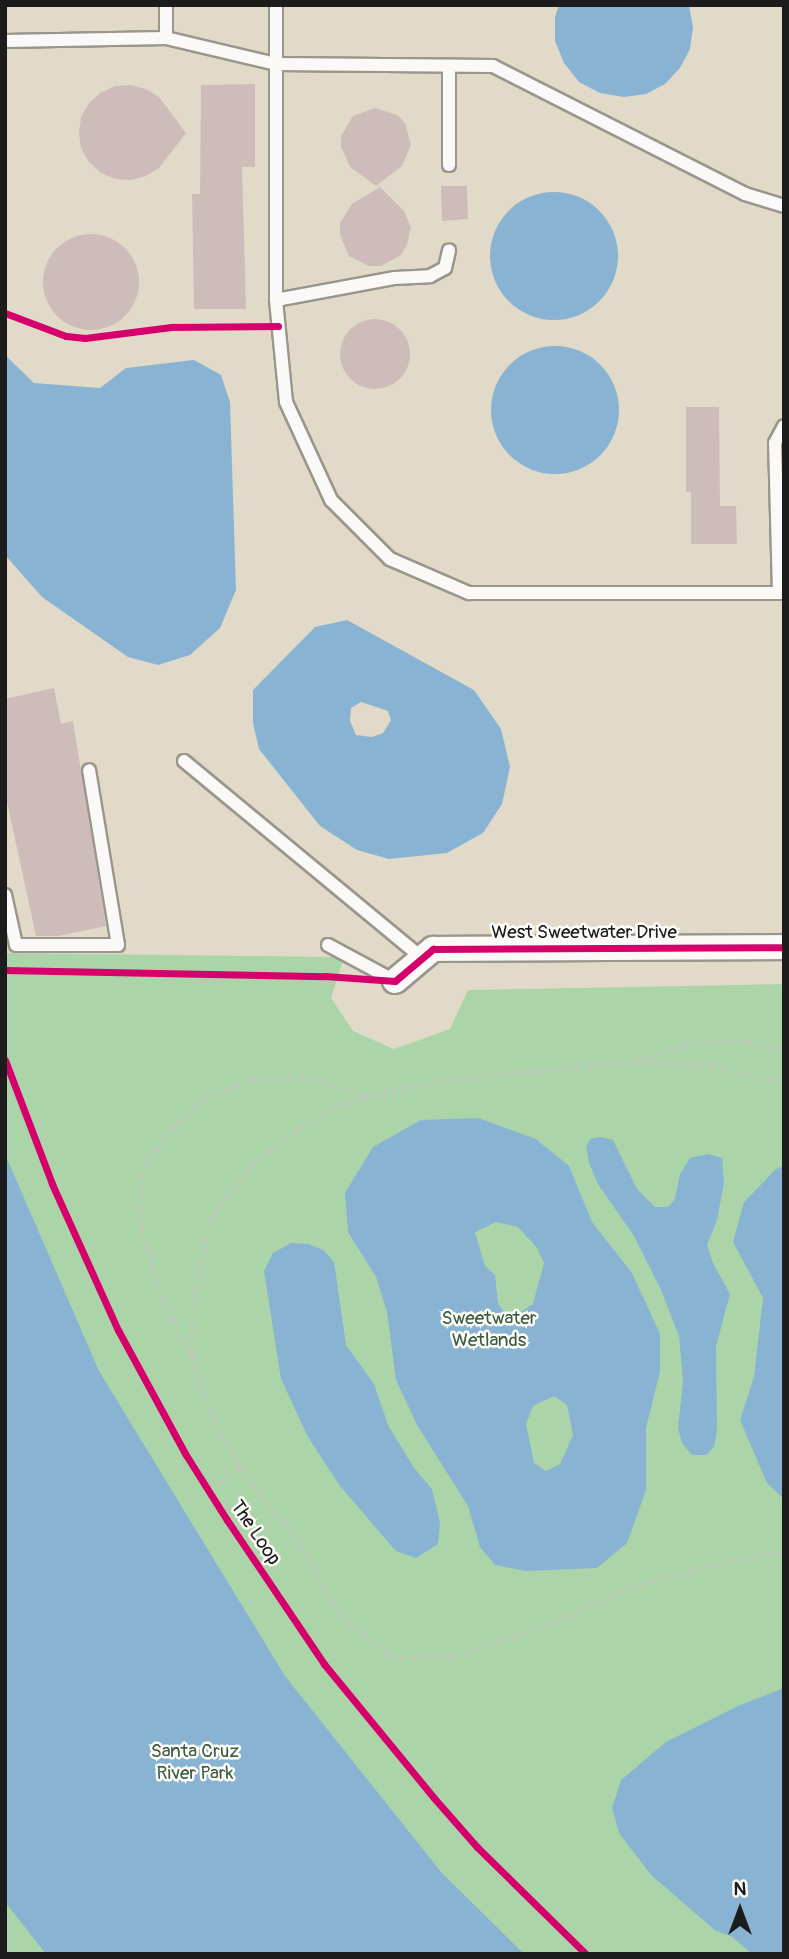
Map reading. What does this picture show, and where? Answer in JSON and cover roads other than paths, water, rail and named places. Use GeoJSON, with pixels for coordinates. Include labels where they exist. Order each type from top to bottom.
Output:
{"type":"FeatureCollection","features":[{"type":"Feature","properties":{"kind":"street","name":"West Sweetwater Drive"},"geometry":{"type":"LineString","coordinates":[[395,981],[433,950],[784,947]]}},
{"type":"Feature","properties":{"kind":"lane"},"geometry":{"type":"LineString","coordinates":[[166,5],[166,38]]}},
{"type":"Feature","properties":{"kind":"lane"},"geometry":{"type":"LineString","coordinates":[[276,5],[276,300],[286,402],[331,500],[390,559],[469,593],[782,593],[775,443],[784,426]]}},
{"type":"Feature","properties":{"kind":"lane"},"geometry":{"type":"LineString","coordinates":[[5,41],[166,38],[276,64],[493,66],[746,194],[784,206]]}},
{"type":"Feature","properties":{"kind":"lane"},"geometry":{"type":"LineString","coordinates":[[449,66],[449,165]]}},
{"type":"Feature","properties":{"kind":"lane"},"geometry":{"type":"LineString","coordinates":[[276,300],[395,278],[430,276],[445,268],[449,250]]}},
{"type":"Feature","properties":{"kind":"lane"},"geometry":{"type":"LineString","coordinates":[[184,761],[423,959]]}},
{"type":"Feature","properties":{"kind":"lane"},"geometry":{"type":"LineString","coordinates":[[5,895],[16,946],[118,946],[89,770]]}},
{"type":"Feature","properties":{"kind":"lane"},"geometry":{"type":"LineString","coordinates":[[328,945],[395,981]]}},
{"type":"Feature","properties":{"kind":"water"},"geometry":{"type":"Polygon","coordinates":[[[559,5],[689,5],[693,27],[690,49],[680,68],[665,84],[646,94],[624,97],[600,93],[579,82],[564,63],[555,41],[555,17],[559,5]]]}},
{"type":"Feature","properties":{"kind":"water"},"geometry":{"type":"Polygon","coordinates":[[[554,192],[578,197],[599,211],[613,232],[618,256],[613,280],[599,301],[578,315],[554,320],[530,315],[509,301],[495,280],[490,256],[495,232],[509,211],[530,197],[554,192]]]}},
{"type":"Feature","properties":{"kind":"water"},"geometry":{"type":"Polygon","coordinates":[[[555,346],[579,351],[600,365],[614,386],[619,410],[614,434],[600,455],[579,469],[555,474],[531,469],[510,455],[496,434],[491,410],[496,386],[510,365],[531,351],[555,346]]]}},
{"type":"Feature","properties":{"kind":"water"},"geometry":{"type":"Polygon","coordinates":[[[5,355],[34,383],[100,388],[126,368],[194,360],[221,375],[230,402],[236,590],[220,628],[190,655],[158,665],[128,657],[42,597],[5,555],[5,355]]]}},
{"type":"Feature","properties":{"kind":"water"},"geometry":{"type":"Polygon","coordinates":[[[347,620],[474,690],[501,729],[510,767],[502,804],[483,833],[447,853],[389,859],[357,850],[320,826],[259,749],[253,723],[253,690],[315,627],[347,620]],[[361,702],[351,708],[350,721],[356,735],[372,737],[383,733],[391,720],[388,711],[361,702]]]}},
{"type":"Feature","properties":{"kind":"water"},"geometry":{"type":"Polygon","coordinates":[[[478,1118],[536,1139],[569,1166],[592,1222],[632,1273],[660,1334],[660,1371],[646,1428],[646,1490],[627,1543],[597,1568],[526,1571],[495,1565],[480,1547],[468,1506],[417,1425],[396,1380],[387,1312],[376,1277],[348,1232],[345,1193],[373,1147],[421,1120],[478,1118]],[[496,1222],[475,1232],[485,1266],[495,1275],[498,1304],[510,1319],[533,1304],[544,1263],[537,1248],[518,1227],[496,1222]],[[554,1396],[533,1406],[526,1424],[534,1463],[546,1471],[560,1464],[573,1435],[567,1405],[554,1396]]]}},
{"type":"Feature","properties":{"kind":"water"},"geometry":{"type":"Polygon","coordinates":[[[601,1137],[613,1140],[637,1189],[655,1207],[668,1207],[675,1199],[680,1174],[690,1158],[708,1154],[722,1158],[724,1183],[717,1220],[707,1245],[713,1263],[730,1294],[716,1346],[717,1431],[714,1447],[706,1455],[692,1455],[682,1443],[678,1428],[683,1381],[679,1336],[661,1290],[634,1236],[598,1184],[589,1163],[586,1147],[590,1139],[601,1137]]]}},
{"type":"Feature","properties":{"kind":"water","name":"Santa Cruz River Park"},"geometry":{"type":"Polygon","coordinates":[[[5,1154],[99,1371],[285,1676],[441,1872],[524,1954],[46,1954],[5,1902],[5,1154]]]}},
{"type":"Feature","properties":{"kind":"water"},"geometry":{"type":"Polygon","coordinates":[[[784,1166],[784,1499],[767,1483],[740,1420],[754,1377],[763,1298],[733,1242],[744,1202],[776,1169],[784,1166]]]}},
{"type":"Feature","properties":{"kind":"water"},"geometry":{"type":"Polygon","coordinates":[[[291,1243],[308,1244],[323,1250],[334,1262],[346,1345],[374,1384],[388,1425],[414,1468],[432,1489],[440,1523],[438,1544],[416,1558],[396,1551],[340,1486],[308,1437],[281,1379],[264,1271],[273,1253],[291,1243]]]}},
{"type":"Feature","properties":{"kind":"water"},"geometry":{"type":"Polygon","coordinates":[[[784,1688],[784,1954],[752,1954],[731,1936],[716,1931],[651,1875],[619,1833],[612,1808],[621,1780],[666,1742],[738,1706],[784,1688]]]}},
{"type":"Feature","properties":{"kind":"park label","name":"Sweetwater Wetlands"},"geometry":{"type":"Point","coordinates":[489,1330]}}]}
